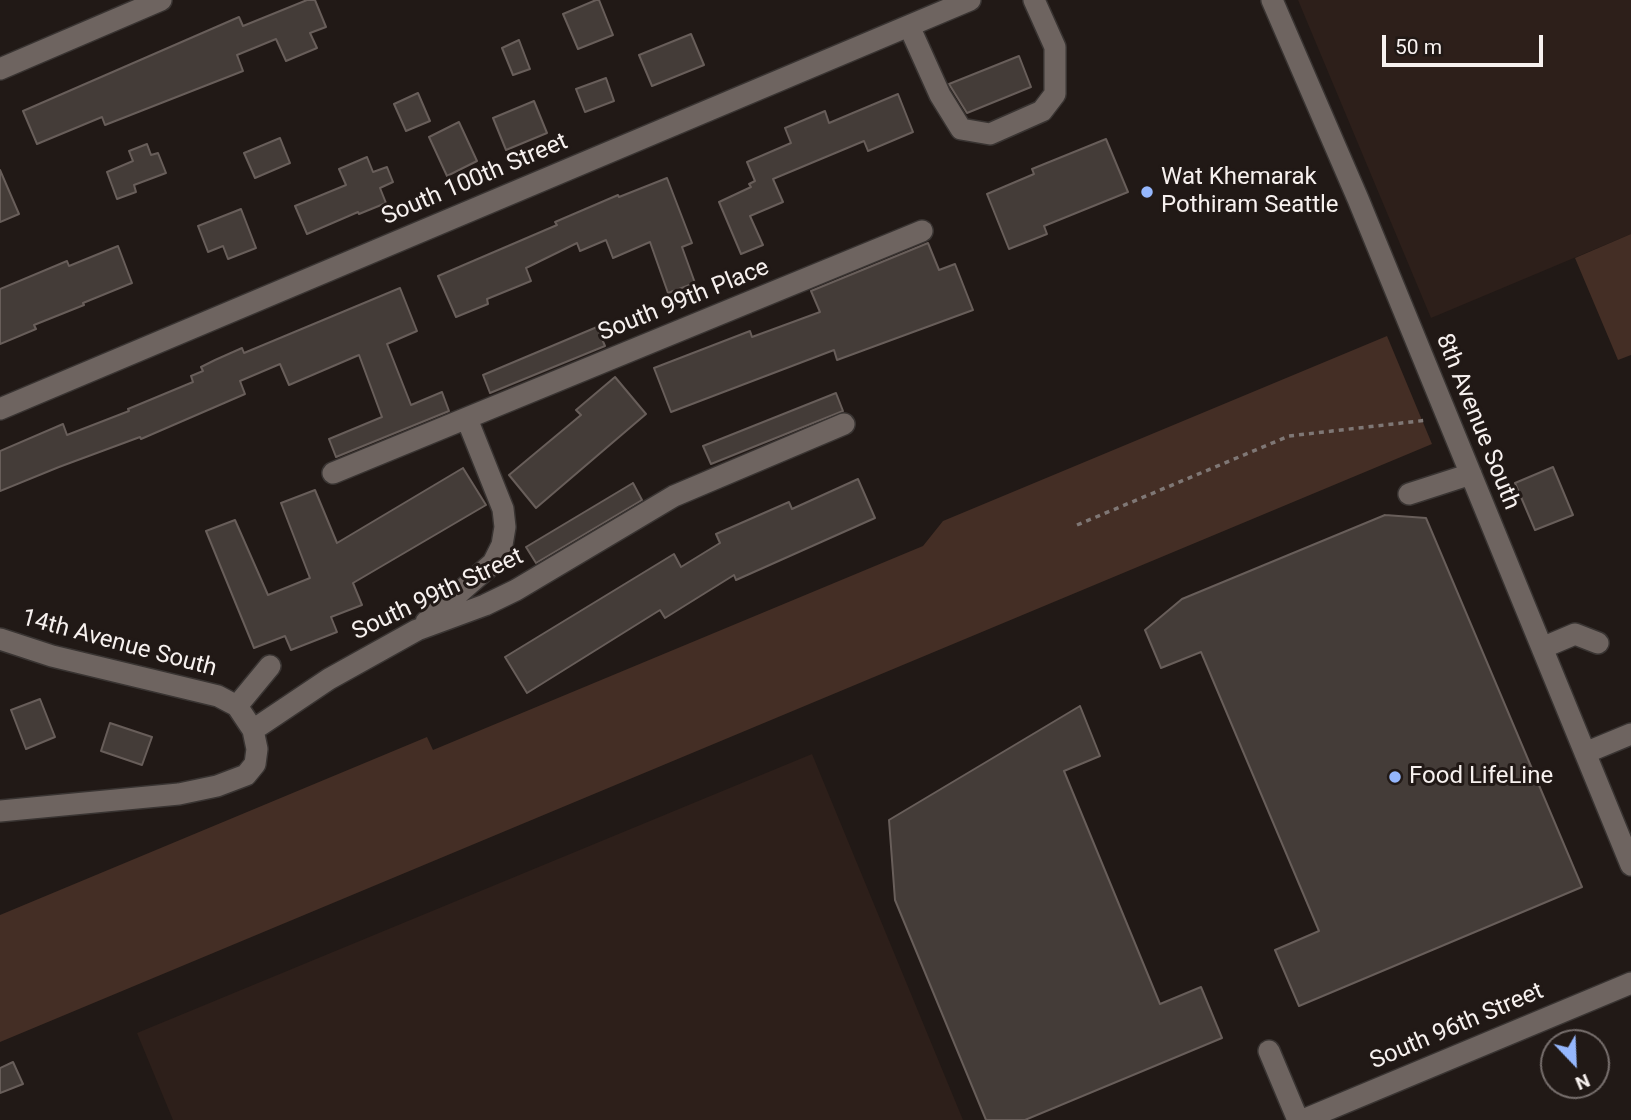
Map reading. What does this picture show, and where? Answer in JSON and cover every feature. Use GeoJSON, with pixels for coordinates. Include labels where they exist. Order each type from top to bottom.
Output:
{"type":"FeatureCollection","features":[{"type":"Feature","properties":{"kind":"street"},"geometry":{"type":"LineString","coordinates":[[0,69],[122,7],[161,0]]}},
{"type":"Feature","properties":{"kind":"street","name":"South 100th Street"},"geometry":{"type":"LineString","coordinates":[[0,409],[970,0]]}},
{"type":"Feature","properties":{"kind":"street"},"geometry":{"type":"LineString","coordinates":[[909,26],[940,95],[961,129],[990,134],[1042,111],[1055,94],[1055,47],[1034,0]]}},
{"type":"Feature","properties":{"kind":"street","name":"8th Avenue South"},"geometry":{"type":"LineString","coordinates":[[1272,0],[1357,199],[1631,864]]}},
{"type":"Feature","properties":{"kind":"street","name":"South 99th Place"},"geometry":{"type":"LineString","coordinates":[[333,473],[922,232]]}},
{"type":"Feature","properties":{"kind":"street"},"geometry":{"type":"LineString","coordinates":[[418,630],[493,563],[502,545],[505,527],[503,509],[467,419]]}},
{"type":"Feature","properties":{"kind":"street","name":"South 99th Street"},"geometry":{"type":"LineString","coordinates":[[253,730],[329,679],[418,630],[485,605],[516,590],[674,496],[844,424]]}},
{"type":"Feature","properties":{"kind":"street"},"geometry":{"type":"LineString","coordinates":[[1409,494],[1471,474]]}},
{"type":"Feature","properties":{"kind":"street"},"geometry":{"type":"LineString","coordinates":[[1542,648],[1575,634],[1598,643]]}},
{"type":"Feature","properties":{"kind":"street","name":"14th Avenue South"},"geometry":{"type":"LineString","coordinates":[[0,639],[52,656],[218,696],[237,706],[253,730]]}},
{"type":"Feature","properties":{"kind":"street"},"geometry":{"type":"LineString","coordinates":[[237,706],[270,666]]}},
{"type":"Feature","properties":{"kind":"street"},"geometry":{"type":"LineString","coordinates":[[0,811],[179,794],[217,786],[246,775],[255,764],[257,749],[253,730]]}},
{"type":"Feature","properties":{"kind":"street"},"geometry":{"type":"LineString","coordinates":[[1585,753],[1631,734]]}},
{"type":"Feature","properties":{"kind":"street","name":"South 96th Street"},"geometry":{"type":"LineString","coordinates":[[1304,1120],[1631,983]]}},
{"type":"Feature","properties":{"kind":"street"},"geometry":{"type":"LineString","coordinates":[[1269,1051],[1298,1120]]}},
{"type":"Feature","properties":{"kind":"path"},"geometry":{"type":"LineString","coordinates":[[1077,525],[1289,436],[1447,417]]}},
{"type":"Feature","properties":{"kind":"shaded area"},"geometry":{"type":"Polygon","coordinates":[[[1298,0],[1631,0],[1631,234],[1431,318],[1298,0]]]}},
{"type":"Feature","properties":{"kind":"shaded area"},"geometry":{"type":"Polygon","coordinates":[[[1631,234],[1631,355],[1618,360],[1575,258],[1631,234]]]}},
{"type":"Feature","properties":{"kind":"shaded area"},"geometry":{"type":"Polygon","coordinates":[[[1387,336],[1432,444],[0,1042],[0,915],[427,737],[433,750],[923,546],[943,521],[1387,336]]]}},
{"type":"Feature","properties":{"kind":"shaded area"},"geometry":{"type":"Polygon","coordinates":[[[812,754],[963,1120],[173,1120],[137,1033],[812,754]]]}},
{"type":"Feature","properties":{"kind":"building"},"geometry":{"type":"Polygon","coordinates":[[[307,0],[315,0],[326,27],[310,33],[317,48],[286,61],[276,39],[237,55],[243,71],[105,125],[102,117],[37,144],[23,111],[239,17],[243,26],[307,0]]]}},
{"type":"Feature","properties":{"kind":"building"},"geometry":{"type":"Polygon","coordinates":[[[599,0],[613,35],[578,49],[563,14],[599,0]]]}},
{"type":"Feature","properties":{"kind":"building"},"geometry":{"type":"Polygon","coordinates":[[[691,34],[704,65],[652,86],[639,55],[691,34]]]}},
{"type":"Feature","properties":{"kind":"building"},"geometry":{"type":"Polygon","coordinates":[[[519,40],[530,69],[513,75],[502,48],[519,40]]]}},
{"type":"Feature","properties":{"kind":"building"},"geometry":{"type":"Polygon","coordinates":[[[1019,56],[1031,87],[967,113],[949,84],[1019,56]]]}},
{"type":"Feature","properties":{"kind":"building"},"geometry":{"type":"Polygon","coordinates":[[[606,78],[614,101],[585,112],[576,89],[606,78]]]}},
{"type":"Feature","properties":{"kind":"building"},"geometry":{"type":"Polygon","coordinates":[[[418,93],[430,121],[406,131],[394,104],[418,93]]]}},
{"type":"Feature","properties":{"kind":"building"},"geometry":{"type":"Polygon","coordinates":[[[898,94],[913,132],[868,151],[864,141],[773,179],[783,202],[750,216],[763,245],[741,254],[719,202],[751,187],[749,184],[755,181],[747,162],[791,143],[785,128],[825,111],[829,123],[898,94]]]}},
{"type":"Feature","properties":{"kind":"building"},"geometry":{"type":"Polygon","coordinates":[[[534,101],[547,133],[506,150],[493,118],[534,101]]]}},
{"type":"Feature","properties":{"kind":"building"},"geometry":{"type":"Polygon","coordinates":[[[459,122],[477,161],[447,176],[429,137],[459,122]]]}},
{"type":"Feature","properties":{"kind":"building"},"geometry":{"type":"Polygon","coordinates":[[[280,138],[290,163],[255,178],[244,153],[280,138]]]}},
{"type":"Feature","properties":{"kind":"building"},"geometry":{"type":"Polygon","coordinates":[[[1106,139],[1128,192],[1044,226],[1047,234],[1009,249],[987,194],[1034,174],[1032,169],[1106,139]]]}},
{"type":"Feature","properties":{"kind":"building"},"geometry":{"type":"Polygon","coordinates":[[[147,144],[151,155],[158,153],[166,173],[134,185],[136,192],[117,199],[107,172],[133,161],[129,151],[147,144]]]}},
{"type":"Feature","properties":{"kind":"building"},"geometry":{"type":"Polygon","coordinates":[[[367,157],[373,172],[387,167],[393,182],[380,188],[386,203],[307,234],[295,206],[346,185],[339,169],[367,157]]]}},
{"type":"Feature","properties":{"kind":"building"},"geometry":{"type":"Polygon","coordinates":[[[0,170],[19,214],[0,222],[0,170]]]}},
{"type":"Feature","properties":{"kind":"building"},"geometry":{"type":"Polygon","coordinates":[[[667,178],[692,243],[682,247],[695,283],[668,293],[650,242],[613,258],[606,240],[580,251],[577,243],[526,268],[531,281],[487,299],[488,304],[456,317],[438,276],[557,225],[555,222],[618,195],[619,197],[667,178]]]}},
{"type":"Feature","properties":{"kind":"building"},"geometry":{"type":"Polygon","coordinates":[[[241,209],[256,248],[228,259],[223,246],[208,252],[198,226],[241,209]]]}},
{"type":"Feature","properties":{"kind":"building"},"geometry":{"type":"Polygon","coordinates":[[[928,243],[939,270],[955,264],[973,310],[837,360],[834,350],[671,412],[654,368],[750,331],[752,337],[820,312],[811,291],[928,243]]]}},
{"type":"Feature","properties":{"kind":"building"},"geometry":{"type":"Polygon","coordinates":[[[118,246],[132,283],[34,325],[36,329],[0,344],[0,289],[67,261],[69,266],[118,246]]]}},
{"type":"Feature","properties":{"kind":"building"},"geometry":{"type":"Polygon","coordinates":[[[400,288],[417,331],[387,344],[411,405],[442,392],[449,411],[336,457],[329,439],[382,417],[359,355],[289,385],[280,364],[240,381],[245,394],[141,439],[140,437],[0,491],[0,451],[63,424],[67,435],[129,411],[128,409],[193,382],[191,376],[203,371],[201,367],[215,360],[242,348],[244,353],[400,288]]]}},
{"type":"Feature","properties":{"kind":"building"},"geometry":{"type":"Polygon","coordinates":[[[597,327],[605,346],[490,393],[483,375],[597,327]]]}},
{"type":"Feature","properties":{"kind":"building"},"geometry":{"type":"Polygon","coordinates":[[[615,377],[646,414],[536,508],[509,475],[581,415],[576,410],[615,377]]]}},
{"type":"Feature","properties":{"kind":"building"},"geometry":{"type":"Polygon","coordinates":[[[836,393],[843,411],[711,464],[703,446],[836,393]]]}},
{"type":"Feature","properties":{"kind":"building"},"geometry":{"type":"Polygon","coordinates":[[[1553,467],[1573,515],[1535,530],[1515,483],[1553,467]]]}},
{"type":"Feature","properties":{"kind":"building"},"geometry":{"type":"Polygon","coordinates":[[[463,468],[486,505],[353,583],[362,605],[331,617],[337,632],[291,650],[285,636],[254,648],[206,531],[235,520],[268,595],[310,578],[281,503],[315,490],[337,543],[463,468]]]}},
{"type":"Feature","properties":{"kind":"building"},"geometry":{"type":"Polygon","coordinates":[[[858,479],[875,518],[736,580],[734,575],[665,618],[660,610],[527,693],[505,657],[674,554],[681,567],[720,543],[716,534],[789,502],[792,509],[858,479]]]}},
{"type":"Feature","properties":{"kind":"building"},"geometry":{"type":"Polygon","coordinates":[[[633,483],[642,500],[536,563],[526,547],[633,483]]]}},
{"type":"Feature","properties":{"kind":"building","name":"Food LifeLine"},"geometry":{"type":"Polygon","coordinates":[[[1385,515],[1426,518],[1582,887],[1299,1006],[1275,950],[1319,931],[1201,652],[1161,668],[1145,630],[1182,599],[1385,515]]]}},
{"type":"Feature","properties":{"kind":"building"},"geometry":{"type":"Polygon","coordinates":[[[40,699],[55,737],[26,749],[11,710],[40,699]]]}},
{"type":"Feature","properties":{"kind":"building"},"geometry":{"type":"Polygon","coordinates":[[[1080,706],[1100,756],[1064,771],[1160,1004],[1201,987],[1222,1038],[1025,1120],[986,1120],[895,900],[889,820],[1080,706]]]}},
{"type":"Feature","properties":{"kind":"building"},"geometry":{"type":"Polygon","coordinates":[[[110,723],[152,737],[142,765],[101,751],[110,723]]]}},
{"type":"Feature","properties":{"kind":"building"},"geometry":{"type":"Polygon","coordinates":[[[13,1062],[23,1084],[0,1093],[0,1068],[13,1062]]]}},
{"type":"Feature","properties":{"kind":"place","name":"Wat Khemarak Pothiram Seattle"},"geometry":{"type":"Point","coordinates":[1147,192]}},
{"type":"Feature","properties":{"kind":"place","name":"Food LifeLine"},"geometry":{"type":"Point","coordinates":[1395,777]}}]}
